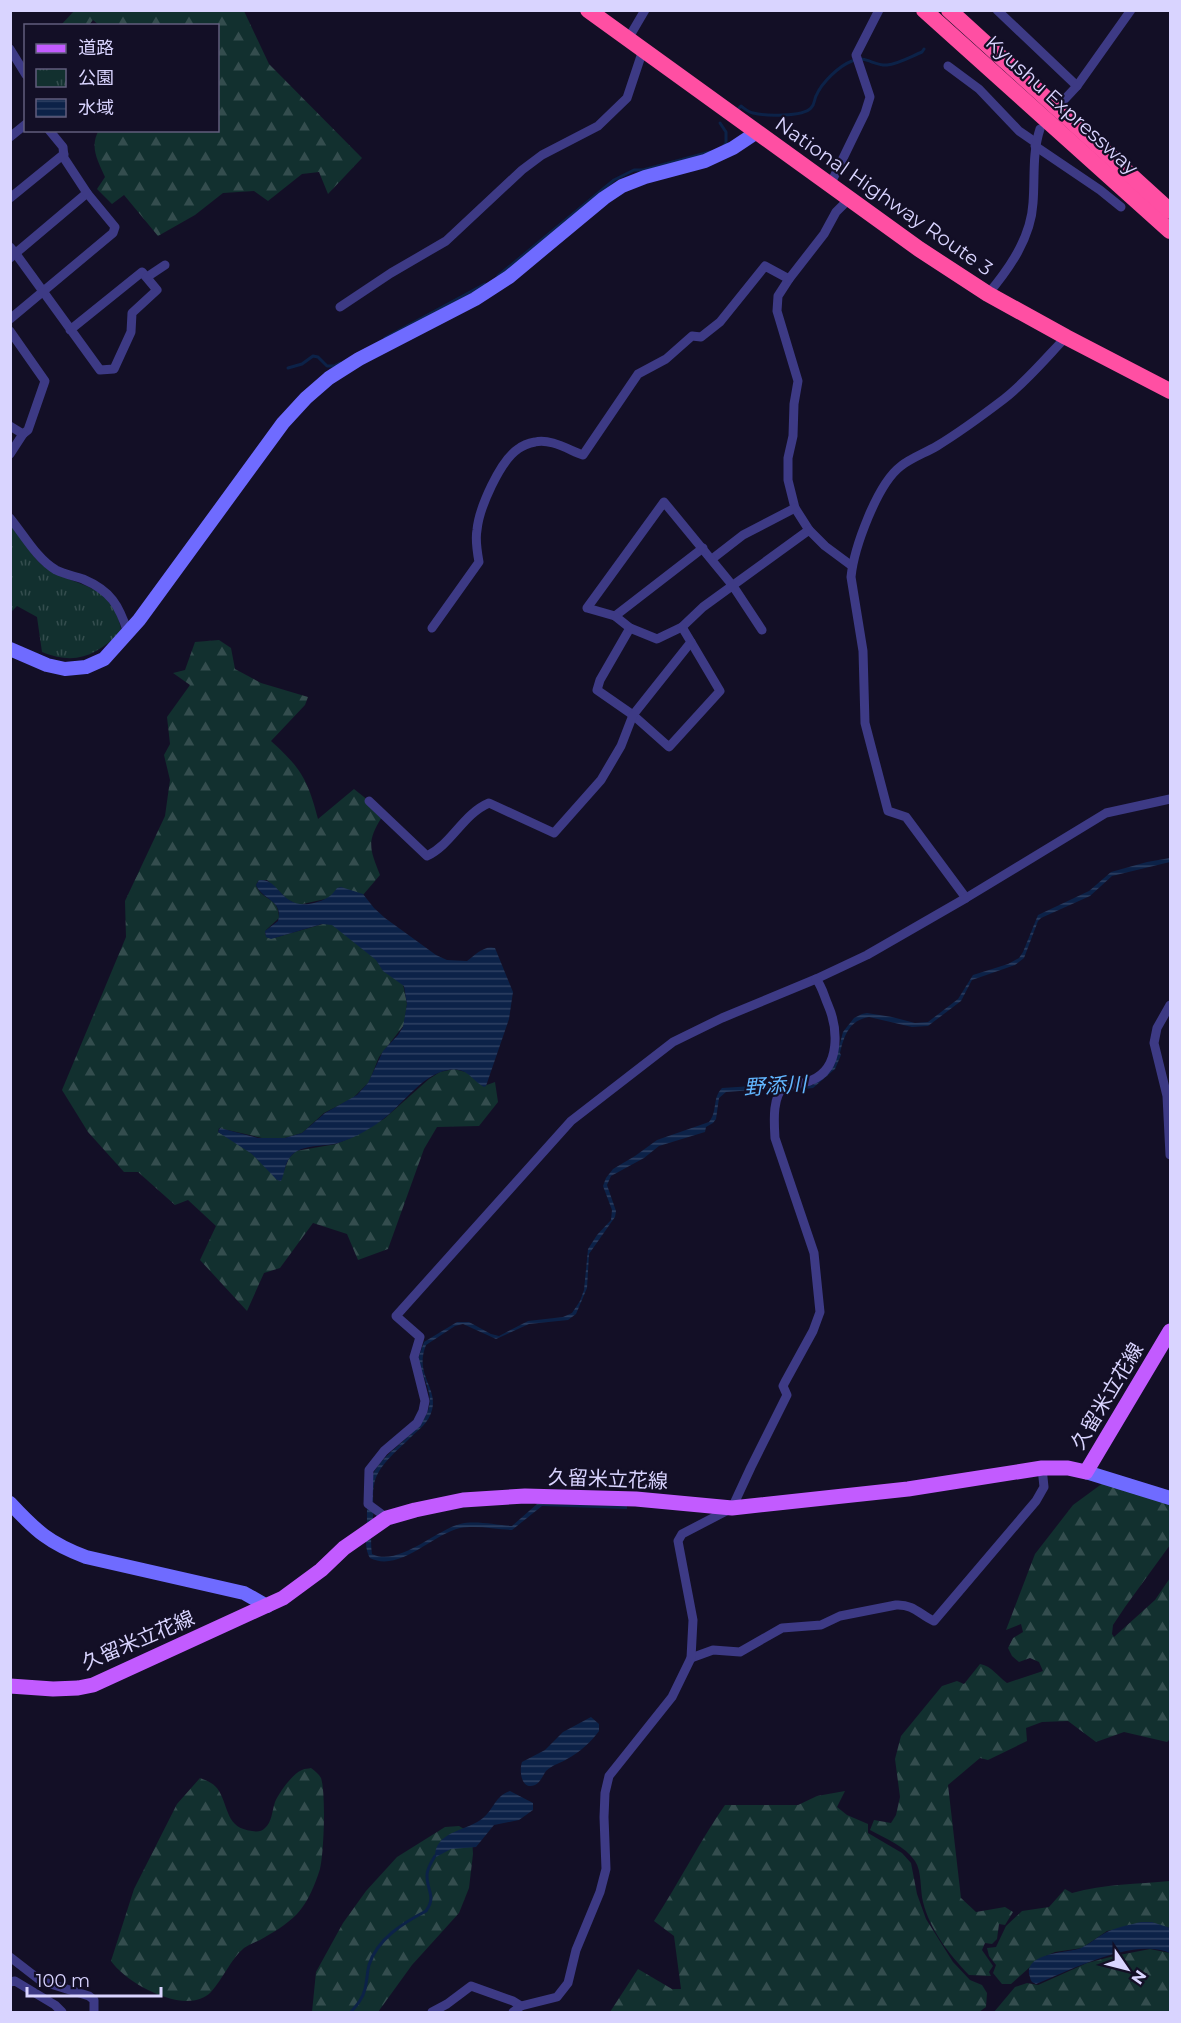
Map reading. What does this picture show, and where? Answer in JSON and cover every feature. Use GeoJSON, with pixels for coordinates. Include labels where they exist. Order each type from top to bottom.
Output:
{"type":"FeatureCollection","features":[{"type":"Feature","properties":{"kind":"highway","name":"National Highway Route 3"},"geometry":{"type":"LineString","coordinates":[[588,10],[919,249],[988,294],[1170,391]]}},
{"type":"Feature","properties":{"kind":"highway","name":"Kyushu Expressway"},"geometry":{"type":"LineString","coordinates":[[924,10],[1170,231]]}},
{"type":"Feature","properties":{"kind":"highway","name":"Kyushu Expressway"},"geometry":{"type":"LineString","coordinates":[[949,10],[1170,211]]}},
{"type":"Feature","properties":{"kind":"main road","name":"久留米立花線"},"geometry":{"type":"LineString","coordinates":[[10,1686],[53,1689],[93,1685],[267,1605],[300,1587],[344,1548],[387,1518],[463,1500],[525,1496],[636,1499],[732,1508],[908,1489],[1042,1468],[1068,1468],[1086,1472],[1170,1331]]}},
{"type":"Feature","properties":{"kind":"street"},"geometry":{"type":"LineString","coordinates":[[628,39],[645,10]]}},
{"type":"Feature","properties":{"kind":"street"},"geometry":{"type":"LineString","coordinates":[[830,185],[865,113],[870,97],[857,58],[879,10]]}},
{"type":"Feature","properties":{"kind":"street"},"geometry":{"type":"LineString","coordinates":[[996,10],[1077,86]]}},
{"type":"Feature","properties":{"kind":"street"},"geometry":{"type":"LineString","coordinates":[[1063,101],[1077,86],[1131,10]]}},
{"type":"Feature","properties":{"kind":"street"},"geometry":{"type":"LineString","coordinates":[[10,49],[24,72]]}},
{"type":"Feature","properties":{"kind":"street"},"geometry":{"type":"LineString","coordinates":[[340,308],[391,273],[446,241],[522,170],[542,155],[598,126],[627,98],[644,50]]}},
{"type":"Feature","properties":{"kind":"street"},"geometry":{"type":"LineString","coordinates":[[948,66],[979,89],[1019,131],[1121,207]]}},
{"type":"Feature","properties":{"kind":"street"},"geometry":{"type":"LineString","coordinates":[[10,137],[24,126]]}},
{"type":"Feature","properties":{"kind":"street"},"geometry":{"type":"LineString","coordinates":[[988,294],[1005,275],[1022,245],[1028,227],[1033,207],[1035,144],[1040,129]]}},
{"type":"Feature","properties":{"kind":"street"},"geometry":{"type":"LineString","coordinates":[[10,319],[113,233],[115,227],[87,193],[64,158],[63,147],[51,132]]}},
{"type":"Feature","properties":{"kind":"street"},"geometry":{"type":"LineString","coordinates":[[10,649],[47,665],[65,669],[86,667],[104,659],[128,633],[283,423],[329,378],[359,359],[475,298],[509,277],[581,215],[622,186],[645,177],[705,161],[733,148],[757,132]]}},
{"type":"Feature","properties":{"kind":"street"},"geometry":{"type":"LineString","coordinates":[[10,198],[64,154]]}},
{"type":"Feature","properties":{"kind":"street"},"geometry":{"type":"LineString","coordinates":[[70,330],[142,272],[157,290],[132,313],[131,332],[114,369],[100,370],[12,253],[87,193]]}},
{"type":"Feature","properties":{"kind":"street"},"geometry":{"type":"LineString","coordinates":[[849,199],[836,212],[824,234],[778,296],[777,311],[798,381],[794,404],[793,436],[788,458],[788,480],[795,507],[809,530],[825,546],[852,566]]}},
{"type":"Feature","properties":{"kind":"street"},"geometry":{"type":"LineString","coordinates":[[147,277],[165,265]]}},
{"type":"Feature","properties":{"kind":"street"},"geometry":{"type":"LineString","coordinates":[[432,628],[479,562],[476,550],[477,529],[483,505],[499,471],[517,449],[537,441],[552,443],[583,455],[638,374],[666,359],[692,336],[701,337],[720,322],[765,266],[789,279]]}},
{"type":"Feature","properties":{"kind":"street"},"geometry":{"type":"LineString","coordinates":[[10,331],[45,381],[28,430],[10,453]]}},
{"type":"Feature","properties":{"kind":"street"},"geometry":{"type":"LineString","coordinates":[[966,898],[906,817],[888,811],[865,723],[863,651],[851,577],[852,566],[873,504],[882,487],[900,466],[937,446],[1005,398],[1066,337]]}},
{"type":"Feature","properties":{"kind":"street"},"geometry":{"type":"LineString","coordinates":[[10,426],[23,434]]}},
{"type":"Feature","properties":{"kind":"street"},"geometry":{"type":"LineString","coordinates":[[762,630],[733,586],[664,502],[587,608],[615,616],[630,628],[657,639],[682,627],[704,607],[733,586],[809,530]]}},
{"type":"Feature","properties":{"kind":"street"},"geometry":{"type":"LineString","coordinates":[[712,559],[742,535],[795,507]]}},
{"type":"Feature","properties":{"kind":"street"},"geometry":{"type":"LineString","coordinates":[[10,518],[56,570],[104,590],[114,601],[128,633]]}},
{"type":"Feature","properties":{"kind":"street"},"geometry":{"type":"LineString","coordinates":[[615,616],[703,548]]}},
{"type":"Feature","properties":{"kind":"street"},"geometry":{"type":"LineString","coordinates":[[630,628],[600,680],[597,690],[633,715],[669,747],[720,691],[682,627]]}},
{"type":"Feature","properties":{"kind":"street"},"geometry":{"type":"LineString","coordinates":[[369,801],[428,856],[438,851],[478,807],[489,803],[554,833],[601,780],[621,746],[633,715],[691,642]]}},
{"type":"Feature","properties":{"kind":"street"},"geometry":{"type":"LineString","coordinates":[[387,1518],[368,1504],[369,1470],[384,1451],[417,1423],[425,1401],[414,1358],[420,1337],[396,1316],[520,1175],[571,1121],[673,1042],[722,1018],[867,955],[1107,813],[1170,799]]}},
{"type":"Feature","properties":{"kind":"street"},"geometry":{"type":"LineString","coordinates":[[513,2013],[521,2006],[557,1997],[568,1983],[576,1950],[600,1892],[606,1869],[604,1817],[605,1793],[609,1776],[672,1697],[691,1658],[693,1620],[678,1541],[682,1534],[732,1508],[787,1395],[783,1386],[813,1331],[820,1312],[814,1253],[775,1138],[774,1118],[779,1090],[784,1084],[801,1083],[814,1079],[829,1067],[833,1056],[834,1024],[816,979]]}},
{"type":"Feature","properties":{"kind":"street"},"geometry":{"type":"LineString","coordinates":[[1170,1005],[1157,1028],[1154,1042],[1167,1096],[1170,1155]]}},
{"type":"Feature","properties":{"kind":"street"},"geometry":{"type":"LineString","coordinates":[[691,1658],[713,1650],[740,1652],[782,1628],[821,1625],[840,1616],[896,1605],[905,1604],[912,1607],[934,1622],[1036,1501],[1044,1487],[1042,1468]]}},
{"type":"Feature","properties":{"kind":"street"},"geometry":{"type":"LineString","coordinates":[[1086,1472],[1170,1497]]}},
{"type":"Feature","properties":{"kind":"street"},"geometry":{"type":"LineString","coordinates":[[10,1503],[36,1530],[68,1550],[86,1557],[244,1593],[267,1605]]}},
{"type":"Feature","properties":{"kind":"street"},"geometry":{"type":"LineString","coordinates":[[10,1957],[41,1981],[89,1996],[94,2000],[94,2013]]}},
{"type":"Feature","properties":{"kind":"street"},"geometry":{"type":"LineString","coordinates":[[10,1982],[15,1981],[55,2005],[62,2013]]}},
{"type":"Feature","properties":{"kind":"street"},"geometry":{"type":"LineString","coordinates":[[432,2013],[471,1986],[521,2006]]}},
{"type":"Feature","properties":{"kind":"green space"},"geometry":{"type":"Polygon","coordinates":[[[74,11],[244,11],[269,64],[362,158],[328,194],[319,172],[302,174],[268,201],[254,191],[223,193],[195,215],[158,236],[124,195],[112,204],[97,189],[105,177],[96,154],[96,136],[98,132],[219,132],[219,24],[98,24],[93,20],[90,24],[62,24],[74,11]]]}},
{"type":"Feature","properties":{"kind":"green space"},"geometry":{"type":"Polygon","coordinates":[[[10,524],[31,553],[45,567],[93,589],[109,601],[115,610],[122,632],[103,647],[85,656],[65,658],[42,652],[37,617],[17,606],[11,612],[10,524]]]}},
{"type":"Feature","properties":{"kind":"green space"},"geometry":{"type":"Polygon","coordinates":[[[219,640],[231,648],[235,669],[261,683],[308,697],[305,705],[271,741],[290,759],[307,784],[318,819],[354,789],[369,801],[382,817],[374,833],[371,846],[380,875],[363,895],[340,887],[330,898],[298,905],[287,899],[267,880],[258,881],[256,885],[258,890],[276,906],[279,918],[266,930],[265,934],[268,938],[274,938],[323,924],[332,924],[375,958],[383,970],[403,984],[407,1004],[404,1025],[379,1057],[369,1082],[353,1098],[324,1113],[302,1133],[281,1139],[262,1138],[219,1128],[218,1132],[260,1160],[280,1181],[289,1158],[296,1151],[336,1144],[348,1139],[384,1119],[440,1072],[454,1069],[469,1073],[484,1086],[495,1082],[498,1102],[479,1126],[437,1127],[424,1149],[388,1249],[358,1260],[347,1234],[313,1223],[280,1268],[264,1273],[247,1311],[200,1260],[216,1226],[188,1200],[175,1205],[138,1172],[124,1172],[88,1132],[62,1090],[126,937],[125,901],[165,816],[170,780],[164,755],[170,744],[167,717],[190,685],[173,673],[185,670],[195,642],[219,640]]]}},
{"type":"Feature","properties":{"kind":"green space"},"geometry":{"type":"Polygon","coordinates":[[[1103,1483],[1170,1501],[1170,1545],[1113,1625],[1112,1634],[1114,1637],[1155,1600],[1170,1578],[1170,1739],[1167,1742],[1124,1732],[1096,1742],[1068,1721],[1042,1722],[1026,1728],[1027,1741],[988,1760],[980,1758],[948,1785],[961,1898],[976,1912],[1005,1907],[1013,1912],[1005,1925],[999,1924],[997,1939],[992,1944],[985,1943],[982,1950],[993,1966],[989,1972],[991,1976],[969,1975],[948,1950],[930,1922],[923,1902],[920,1875],[915,1861],[901,1847],[870,1830],[874,1820],[891,1823],[896,1815],[900,1797],[895,1759],[901,1736],[942,1686],[957,1681],[964,1684],[980,1664],[991,1669],[1007,1683],[1043,1671],[1039,1662],[1030,1658],[1019,1662],[1008,1648],[1013,1638],[1023,1632],[1021,1624],[1006,1630],[1035,1554],[1073,1505],[1103,1483]]]}},
{"type":"Feature","properties":{"kind":"green space"},"geometry":{"type":"Polygon","coordinates":[[[311,1768],[320,1777],[323,1786],[323,1850],[316,1881],[308,1899],[297,1914],[275,1931],[244,1948],[211,1992],[200,1999],[188,2001],[158,1994],[143,1988],[119,1970],[111,1961],[134,1889],[177,1804],[200,1778],[217,1789],[237,1826],[257,1832],[267,1826],[275,1802],[290,1780],[298,1772],[311,1768]]]}},
{"type":"Feature","properties":{"kind":"green space"},"geometry":{"type":"Polygon","coordinates":[[[845,1791],[837,1807],[847,1815],[868,1824],[868,1833],[902,1853],[911,1863],[917,1894],[926,1919],[953,1962],[970,1980],[982,1985],[987,1993],[986,2007],[979,2012],[610,2012],[638,1969],[672,1989],[681,1989],[674,1936],[654,1921],[725,1805],[798,1805],[817,1796],[845,1791]]]}},
{"type":"Feature","properties":{"kind":"green space"},"geometry":{"type":"Polygon","coordinates":[[[459,1826],[466,1830],[472,1838],[473,1854],[469,1888],[459,1913],[412,1965],[378,2012],[312,2012],[316,1972],[343,1923],[366,1891],[397,1857],[445,1827],[459,1826]]]}},
{"type":"Feature","properties":{"kind":"green space"},"geometry":{"type":"Polygon","coordinates":[[[1170,1881],[1170,1928],[1151,1923],[1107,1931],[1082,1948],[1055,1952],[1039,1959],[1011,1984],[1002,1984],[993,1973],[996,1965],[989,1956],[987,1948],[996,1947],[1006,1926],[1022,1911],[1049,1907],[1065,1889],[1072,1893],[1109,1886],[1170,1881]]]}},
{"type":"Feature","properties":{"kind":"green space"},"geometry":{"type":"Polygon","coordinates":[[[1150,1949],[1170,1953],[1170,2012],[994,2012],[1015,1987],[1027,1983],[1038,1985],[1087,1963],[1150,1949]]]}},
{"type":"Feature","properties":{"kind":"water","name":"野添川"},"geometry":{"type":"Polygon","coordinates":[[[1170,858],[1170,862],[1112,876],[1090,896],[1041,918],[1024,958],[1015,965],[972,980],[961,1001],[928,1026],[912,1027],[869,1017],[857,1021],[846,1034],[835,1069],[813,1088],[726,1092],[719,1098],[716,1119],[706,1127],[705,1132],[659,1146],[644,1158],[611,1176],[607,1185],[616,1211],[615,1217],[589,1254],[587,1288],[576,1314],[568,1320],[529,1324],[496,1339],[463,1324],[455,1326],[426,1345],[423,1365],[432,1394],[431,1415],[388,1459],[376,1478],[373,1493],[372,1554],[382,1557],[393,1556],[460,1524],[512,1526],[537,1504],[627,1506],[627,1509],[542,1506],[512,1530],[460,1528],[404,1557],[381,1561],[370,1558],[366,1535],[371,1479],[383,1460],[419,1426],[429,1407],[428,1390],[419,1362],[424,1342],[457,1322],[469,1322],[499,1336],[528,1321],[563,1317],[572,1313],[584,1290],[588,1249],[611,1220],[612,1210],[603,1186],[613,1169],[657,1140],[709,1122],[717,1096],[722,1088],[813,1085],[834,1066],[843,1032],[854,1018],[862,1014],[892,1017],[915,1023],[928,1022],[958,999],[973,975],[1008,964],[1019,958],[1038,915],[1089,891],[1111,872],[1170,858]]]}},
{"type":"Feature","properties":{"kind":"water"},"geometry":{"type":"Polygon","coordinates":[[[259,880],[272,884],[294,903],[314,903],[325,899],[341,887],[363,894],[385,918],[436,955],[447,960],[467,961],[483,949],[495,948],[513,992],[509,1019],[486,1086],[479,1084],[460,1070],[439,1073],[423,1082],[387,1116],[364,1132],[338,1143],[300,1149],[295,1152],[287,1162],[281,1181],[277,1180],[252,1154],[218,1132],[220,1128],[258,1138],[285,1138],[302,1133],[325,1113],[357,1095],[368,1083],[383,1051],[403,1027],[407,1004],[404,986],[383,971],[376,960],[332,925],[322,924],[271,939],[266,937],[265,931],[278,921],[279,914],[275,904],[256,885],[259,880]]]}},
{"type":"Feature","properties":{"kind":"water"},"geometry":{"type":"Polygon","coordinates":[[[591,1717],[599,1724],[599,1731],[589,1743],[572,1756],[548,1769],[537,1784],[527,1785],[522,1779],[522,1762],[545,1750],[563,1732],[591,1717]]]}},
{"type":"Feature","properties":{"kind":"water"},"geometry":{"type":"Polygon","coordinates":[[[510,1791],[533,1803],[533,1810],[519,1820],[494,1825],[476,1847],[451,1849],[436,1857],[437,1846],[442,1840],[483,1818],[501,1796],[510,1791]]]}},
{"type":"Feature","properties":{"kind":"water"},"geometry":{"type":"Polygon","coordinates":[[[1141,1922],[1152,1922],[1170,1928],[1170,1953],[1155,1949],[1121,1952],[1084,1964],[1036,1984],[1031,1981],[1029,1969],[1039,1958],[1081,1948],[1109,1931],[1141,1922]]]}},
{"type":"Feature","properties":{"kind":"waterway"},"geometry":{"type":"LineString","coordinates":[[739,108],[741,106],[751,113],[766,115],[807,111],[814,104],[815,98],[827,80],[847,63],[861,59],[882,65],[891,64],[900,62],[924,49]]}},
{"type":"Feature","properties":{"kind":"waterway"},"geometry":{"type":"LineString","coordinates":[[720,123],[726,132],[726,144],[724,145]]}},
{"type":"Feature","properties":{"kind":"waterway"},"geometry":{"type":"LineString","coordinates":[[498,276],[614,180],[634,170],[643,170],[710,152]]}},
{"type":"Feature","properties":{"kind":"waterway"},"geometry":{"type":"LineString","coordinates":[[385,338],[485,284]]}},
{"type":"Feature","properties":{"kind":"waterway"},"geometry":{"type":"LineString","coordinates":[[288,368],[302,364],[313,356],[318,357],[327,366],[340,363]]}},
{"type":"Feature","properties":{"kind":"waterway"},"geometry":{"type":"LineString","coordinates":[[351,2012],[363,1995],[369,1965],[378,1947],[392,1933],[426,1911],[429,1906],[431,1897],[427,1874],[435,1856]]}}]}
